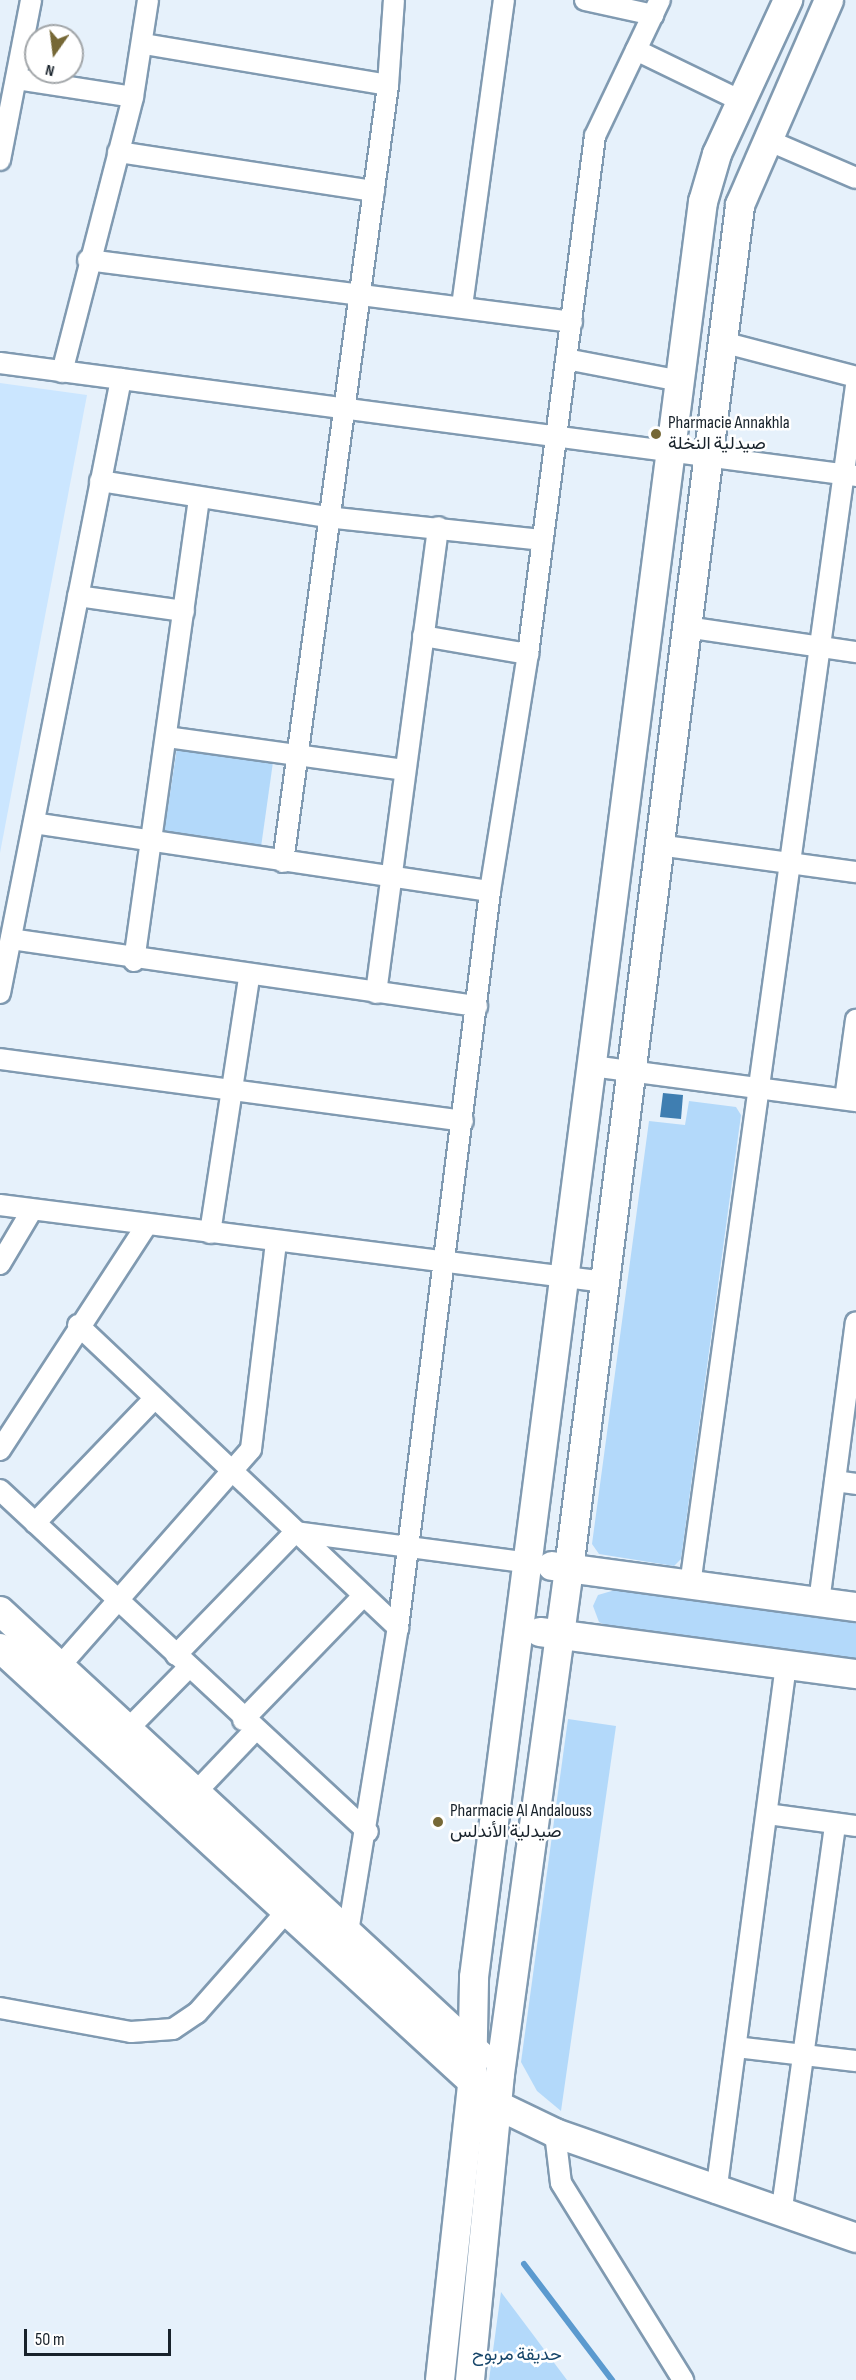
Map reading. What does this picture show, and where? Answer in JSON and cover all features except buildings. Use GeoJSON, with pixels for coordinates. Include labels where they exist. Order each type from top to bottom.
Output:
{"type":"FeatureCollection","features":[{"type":"Feature","properties":{"kind":"main road"},"geometry":{"type":"LineString","coordinates":[[440,2380],[472,2085],[470,2045],[474,1977],[708,176],[788,0]]}},
{"type":"Feature","properties":{"kind":"main road"},"geometry":{"type":"LineString","coordinates":[[470,2380],[500,2106],[501,2074],[569,1569],[740,205],[765,139],[829,0]]}},
{"type":"Feature","properties":{"kind":"main road"},"geometry":{"type":"LineString","coordinates":[[529,1563],[856,1607]]}},
{"type":"Feature","properties":{"kind":"main road"},"geometry":{"type":"LineString","coordinates":[[0,1611],[501,2074],[546,2128]]}},
{"type":"Feature","properties":{"kind":"main road"},"geometry":{"type":"LineString","coordinates":[[520,1629],[856,1674]]}},
{"type":"Feature","properties":{"kind":"main road"},"geometry":{"type":"LineString","coordinates":[[0,1648],[287,1911],[472,2085],[500,2106],[546,2128],[716,2193],[856,2238]]}},
{"type":"Feature","properties":{"kind":"main road"},"geometry":{"type":"LineString","coordinates":[[428,2006],[462,1995],[474,1977]]}},
{"type":"Feature","properties":{"kind":"street"},"geometry":{"type":"LineString","coordinates":[[0,160],[32,0]]}},
{"type":"Feature","properties":{"kind":"street"},"geometry":{"type":"LineString","coordinates":[[62,372],[88,260],[133,97],[144,44],[148,0]]}},
{"type":"Feature","properties":{"kind":"street"},"geometry":{"type":"LineString","coordinates":[[283,862],[299,756],[327,517],[388,85],[394,0]]}},
{"type":"Feature","properties":{"kind":"street"},"geometry":{"type":"LineString","coordinates":[[462,306],[504,0]]}},
{"type":"Feature","properties":{"kind":"street"},"geometry":{"type":"LineString","coordinates":[[348,1932],[368,1832],[398,1628],[406,1551],[447,1263],[490,891],[528,654],[595,136],[657,8],[585,0]]}},
{"type":"Feature","properties":{"kind":"street"},"geometry":{"type":"LineString","coordinates":[[144,44],[388,85]]}},
{"type":"Feature","properties":{"kind":"street"},"geometry":{"type":"LineString","coordinates":[[636,50],[741,101]]}},
{"type":"Feature","properties":{"kind":"street"},"geometry":{"type":"LineString","coordinates":[[17,79],[133,97]]}},
{"type":"Feature","properties":{"kind":"street"},"geometry":{"type":"LineString","coordinates":[[765,139],[856,178]]}},
{"type":"Feature","properties":{"kind":"street"},"geometry":{"type":"LineString","coordinates":[[118,152],[374,191]]}},
{"type":"Feature","properties":{"kind":"street"},"geometry":{"type":"LineString","coordinates":[[88,260],[462,306],[572,322]]}},
{"type":"Feature","properties":{"kind":"street"},"geometry":{"type":"LineString","coordinates":[[722,342],[856,377]]}},
{"type":"Feature","properties":{"kind":"street"},"geometry":{"type":"LineString","coordinates":[[566,358],[680,381]]}},
{"type":"Feature","properties":{"kind":"street"},"geometry":{"type":"LineString","coordinates":[[0,363],[342,408],[555,433],[850,475]]}},
{"type":"Feature","properties":{"kind":"street"},"geometry":{"type":"LineString","coordinates":[[0,993],[121,379]]}},
{"type":"Feature","properties":{"kind":"street"},"geometry":{"type":"LineString","coordinates":[[690,1585],[819,646],[850,475],[856,386]]}},
{"type":"Feature","properties":{"kind":"street"},"geometry":{"type":"LineString","coordinates":[[100,481],[327,517],[438,527],[543,540]]}},
{"type":"Feature","properties":{"kind":"street"},"geometry":{"type":"LineString","coordinates":[[134,961],[153,841],[200,498]]}},
{"type":"Feature","properties":{"kind":"street"},"geometry":{"type":"LineString","coordinates":[[376,993],[438,527]]}},
{"type":"Feature","properties":{"kind":"street"},"geometry":{"type":"LineString","coordinates":[[78,596],[184,611]]}},
{"type":"Feature","properties":{"kind":"street"},"geometry":{"type":"LineString","coordinates":[[686,627],[856,652]]}},
{"type":"Feature","properties":{"kind":"street"},"geometry":{"type":"LineString","coordinates":[[423,636],[528,654]]}},
{"type":"Feature","properties":{"kind":"street"},"geometry":{"type":"LineString","coordinates":[[167,737],[405,770]]}},
{"type":"Feature","properties":{"kind":"street"},"geometry":{"type":"LineString","coordinates":[[34,823],[283,862],[490,891]]}},
{"type":"Feature","properties":{"kind":"street"},"geometry":{"type":"LineString","coordinates":[[658,845],[856,872]]}},
{"type":"Feature","properties":{"kind":"street"},"geometry":{"type":"LineString","coordinates":[[11,939],[134,961],[249,978],[477,1006]]}},
{"type":"Feature","properties":{"kind":"street"},"geometry":{"type":"LineString","coordinates":[[210,1233],[249,978]]}},
{"type":"Feature","properties":{"kind":"street"},"geometry":{"type":"LineString","coordinates":[[592,1066],[850,1100],[856,1020]]}},
{"type":"Feature","properties":{"kind":"street"},"geometry":{"type":"LineString","coordinates":[[0,1059],[231,1093],[463,1120]]}},
{"type":"Feature","properties":{"kind":"street"},"geometry":{"type":"LineString","coordinates":[[0,1204],[146,1226],[605,1282]]}},
{"type":"Feature","properties":{"kind":"street"},"geometry":{"type":"LineString","coordinates":[[0,1264],[32,1210]]}},
{"type":"Feature","properties":{"kind":"street"},"geometry":{"type":"LineString","coordinates":[[0,1450],[78,1325],[146,1226]]}},
{"type":"Feature","properties":{"kind":"street"},"geometry":{"type":"LineString","coordinates":[[60,1666],[116,1598],[232,1474],[251,1449],[256,1430],[276,1242]]}},
{"type":"Feature","properties":{"kind":"street"},"geometry":{"type":"LineString","coordinates":[[819,1602],[853,1368],[856,1322]]}},
{"type":"Feature","properties":{"kind":"street"},"geometry":{"type":"LineString","coordinates":[[78,1325],[232,1474],[398,1628]]}},
{"type":"Feature","properties":{"kind":"street"},"geometry":{"type":"LineString","coordinates":[[35,1523],[154,1400]]}},
{"type":"Feature","properties":{"kind":"street"},"geometry":{"type":"LineString","coordinates":[[835,1481],[856,1484]]}},
{"type":"Feature","properties":{"kind":"street"},"geometry":{"type":"LineString","coordinates":[[0,1490],[249,1725],[368,1832]]}},
{"type":"Feature","properties":{"kind":"street"},"geometry":{"type":"LineString","coordinates":[[296,1532],[406,1551],[529,1563]]}},
{"type":"Feature","properties":{"kind":"street"},"geometry":{"type":"LineString","coordinates":[[129,1728],[182,1661],[296,1532]]}},
{"type":"Feature","properties":{"kind":"street"},"geometry":{"type":"LineString","coordinates":[[196,1792],[249,1725],[362,1597]]}},
{"type":"Feature","properties":{"kind":"street"},"geometry":{"type":"LineString","coordinates":[[716,2193],[786,1665]]}},
{"type":"Feature","properties":{"kind":"street"},"geometry":{"type":"LineString","coordinates":[[767,1814],[856,1826]]}},
{"type":"Feature","properties":{"kind":"street"},"geometry":{"type":"LineString","coordinates":[[781,2215],[801,2054],[835,1824]]}},
{"type":"Feature","properties":{"kind":"street"},"geometry":{"type":"LineString","coordinates":[[0,2008],[131,2032],[173,2029],[197,2013],[287,1911]]}},
{"type":"Feature","properties":{"kind":"street"},"geometry":{"type":"LineString","coordinates":[[736,2047],[856,2061]]}},
{"type":"Feature","properties":{"kind":"street"},"geometry":{"type":"LineString","coordinates":[[546,2128],[561,2183],[682,2380]]}},
{"type":"Feature","properties":{"kind":"shaded area"},"geometry":{"type":"Polygon","coordinates":[[[0,383],[87,395],[0,853],[0,383]]]}},
{"type":"Feature","properties":{"kind":"green space"},"geometry":{"type":"Polygon","coordinates":[[[177,748],[273,762],[261,847],[164,833],[177,748]]]}},
{"type":"Feature","properties":{"kind":"green space"},"geometry":{"type":"Polygon","coordinates":[[[689,1101],[736,1107],[741,1115],[681,1559],[674,1566],[599,1554],[592,1544],[649,1121],[685,1125],[689,1101]]]}},
{"type":"Feature","properties":{"kind":"green space"},"geometry":{"type":"Polygon","coordinates":[[[615,1590],[856,1622],[856,1660],[609,1627],[599,1622],[593,1606],[598,1595],[615,1590]]]}},
{"type":"Feature","properties":{"kind":"green space"},"geometry":{"type":"Polygon","coordinates":[[[568,1719],[616,1726],[561,2111],[537,2091],[521,2062],[568,1719]]]}},
{"type":"Feature","properties":{"kind":"green space","name":"حديقة مربوح"},"geometry":{"type":"Polygon","coordinates":[[[501,2292],[567,2380],[489,2380],[501,2292]]]}},
{"type":"Feature","properties":{"kind":"waterway"},"geometry":{"type":"LineString","coordinates":[[524,2264],[612,2380]]}},
{"type":"Feature","properties":{"kind":"place","name":"Pharmacie Annakhla صيدلية النخلة"},"geometry":{"type":"Point","coordinates":[656,434]}},
{"type":"Feature","properties":{"kind":"place","name":"Pharmacie Al Andalouss صيدلية الأندلس"},"geometry":{"type":"Point","coordinates":[438,1822]}}]}
